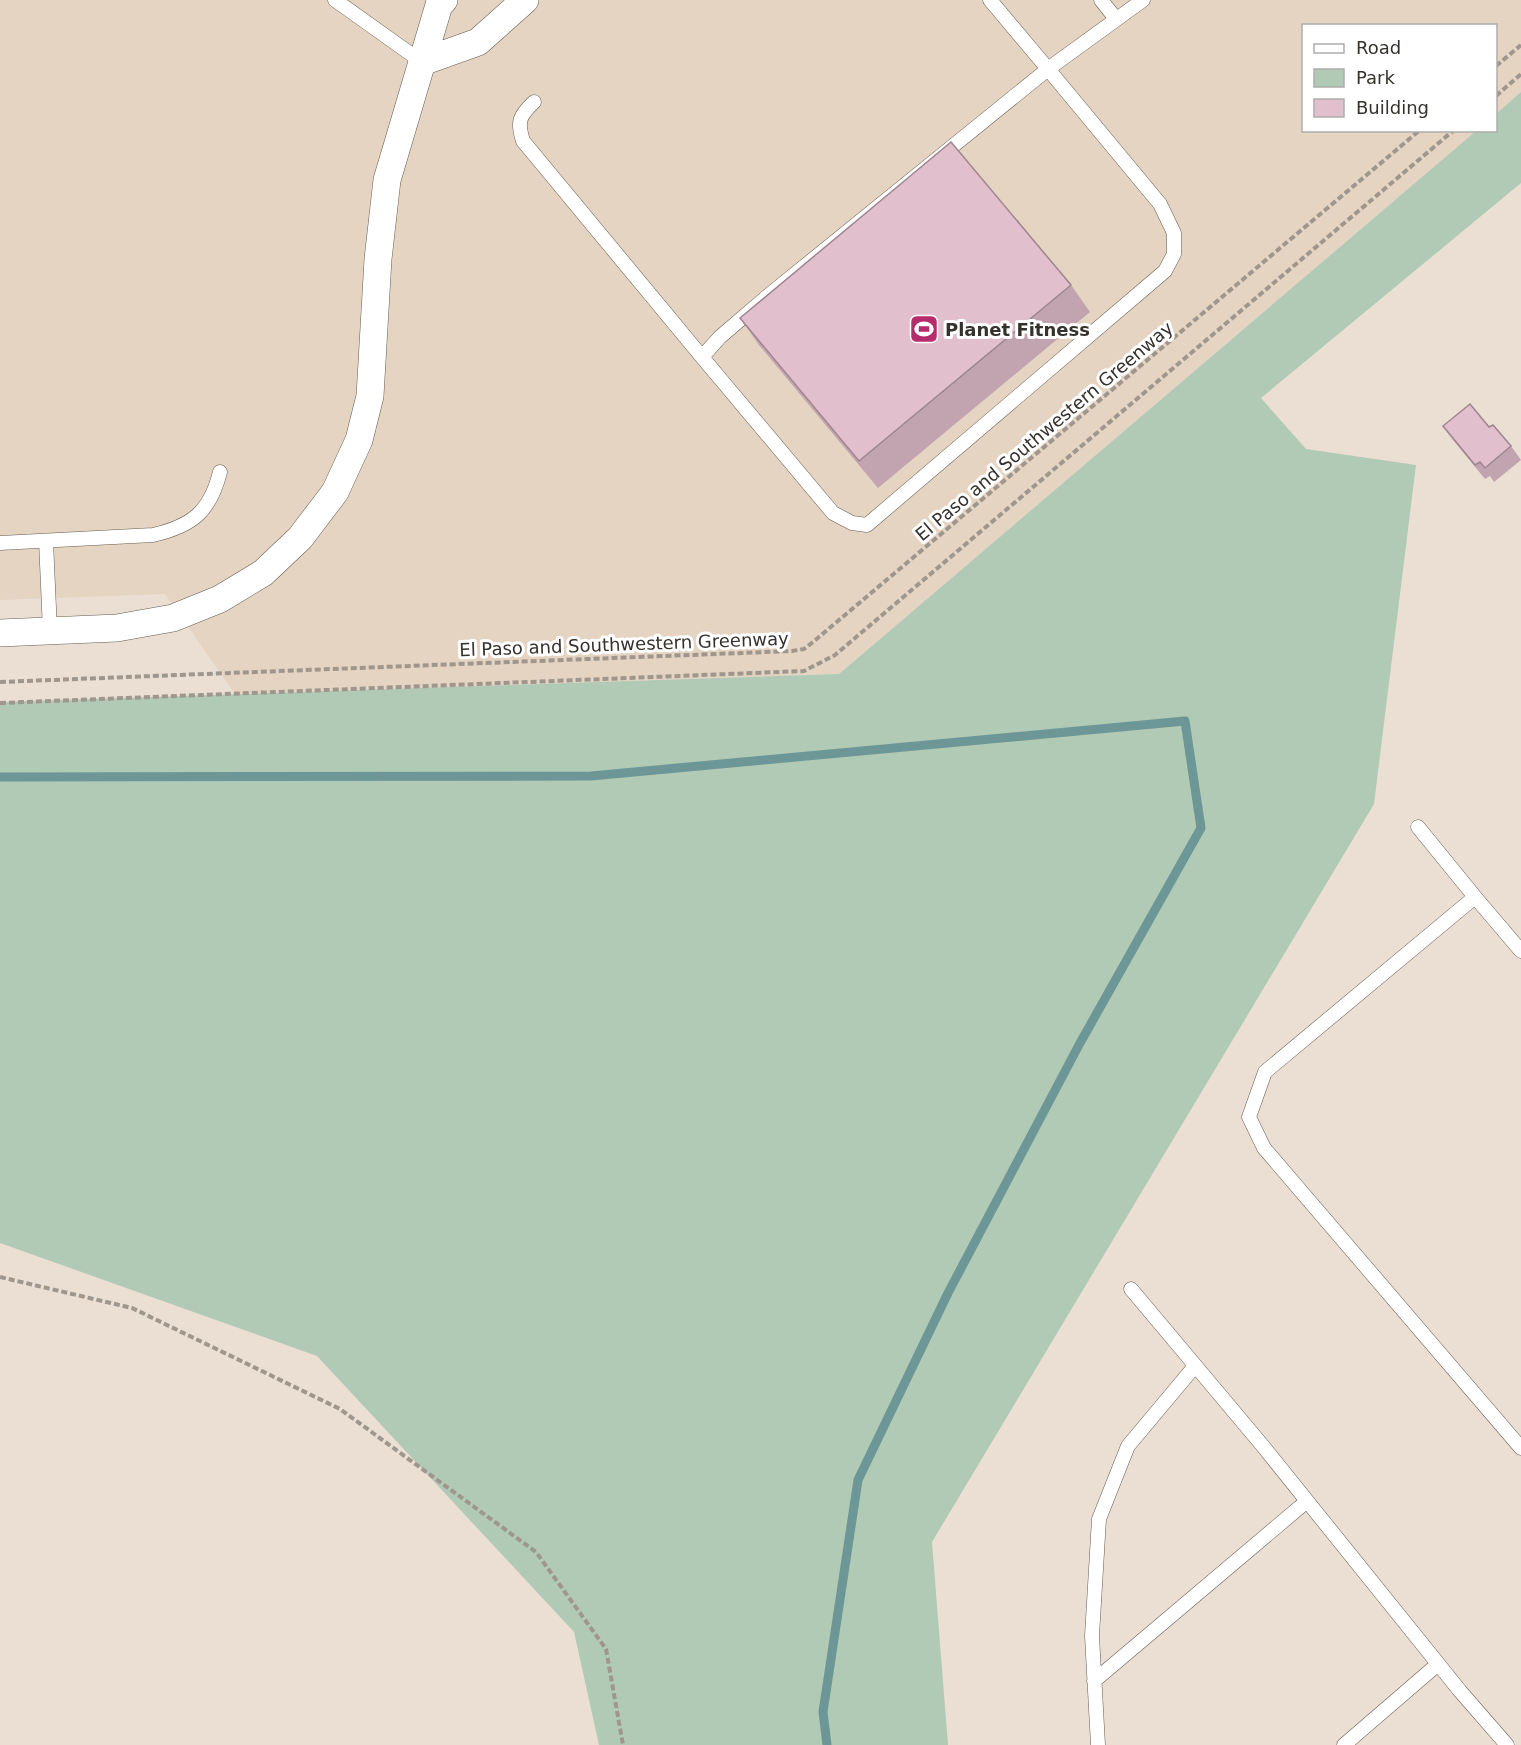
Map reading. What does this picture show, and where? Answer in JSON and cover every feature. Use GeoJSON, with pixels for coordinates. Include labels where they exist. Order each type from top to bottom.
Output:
{"type":"FeatureCollection","features":[{"type":"Feature","properties":{"kind":"street"},"geometry":{"type":"LineString","coordinates":[[0,633],[117,628],[173,618],[220,599],[263,573],[300,538],[335,492],[359,440],[370,396],[378,259],[387,180],[439,4],[444,0]]}},
{"type":"Feature","properties":{"kind":"street"},"geometry":{"type":"LineString","coordinates":[[422,62],[478,42],[525,0]]}},
{"type":"Feature","properties":{"kind":"lane"},"geometry":{"type":"LineString","coordinates":[[335,0],[422,62]]}},
{"type":"Feature","properties":{"kind":"lane"},"geometry":{"type":"LineString","coordinates":[[534,102],[524,111],[518,126],[523,141],[833,513],[852,523],[867,525],[1165,271],[1174,254],[1174,233],[1160,204],[990,0]]}},
{"type":"Feature","properties":{"kind":"lane"},"geometry":{"type":"LineString","coordinates":[[1101,0],[1116,19]]}},
{"type":"Feature","properties":{"kind":"lane"},"geometry":{"type":"LineString","coordinates":[[702,357],[720,337],[770,295],[1048,69],[1143,0]]}},
{"type":"Feature","properties":{"kind":"lane"},"geometry":{"type":"LineString","coordinates":[[0,543],[153,535],[173,530],[190,522],[206,507],[216,488],[220,472]]}},
{"type":"Feature","properties":{"kind":"lane"},"geometry":{"type":"LineString","coordinates":[[46,541],[50,631]]}},
{"type":"Feature","properties":{"kind":"lane"},"geometry":{"type":"LineString","coordinates":[[1418,827],[1521,951]]}},
{"type":"Feature","properties":{"kind":"lane"},"geometry":{"type":"LineString","coordinates":[[1475,897],[1265,1072],[1249,1117],[1264,1148],[1520,1445]]}},
{"type":"Feature","properties":{"kind":"lane"},"geometry":{"type":"LineString","coordinates":[[1131,1288],[1438,1664],[1507,1745]]}},
{"type":"Feature","properties":{"kind":"lane"},"geometry":{"type":"LineString","coordinates":[[1098,1745],[1092,1636],[1099,1520],[1128,1446],[1195,1366]]}},
{"type":"Feature","properties":{"kind":"lane"},"geometry":{"type":"LineString","coordinates":[[1094,1681],[1307,1501]]}},
{"type":"Feature","properties":{"kind":"lane"},"geometry":{"type":"LineString","coordinates":[[1344,1745],[1438,1664]]}},
{"type":"Feature","properties":{"kind":"path"},"geometry":{"type":"LineString","coordinates":[[1497,65],[1521,45]]}},
{"type":"Feature","properties":{"kind":"path"},"geometry":{"type":"LineString","coordinates":[[1497,95],[1521,74]]}},
{"type":"Feature","properties":{"kind":"path","name":"El Paso and Southwestern Greenway"},"geometry":{"type":"LineString","coordinates":[[0,682],[804,649],[1418,132]]}},
{"type":"Feature","properties":{"kind":"path"},"geometry":{"type":"LineString","coordinates":[[0,703],[804,671],[835,655],[1453,132]]}},
{"type":"Feature","properties":{"kind":"path"},"geometry":{"type":"LineString","coordinates":[[0,1277],[132,1308],[340,1409],[536,1552],[606,1648],[623,1745]]}},
{"type":"Feature","properties":{"kind":"shaded area"},"geometry":{"type":"Polygon","coordinates":[[[0,0],[1521,0],[1521,92],[1497,113],[1497,24],[1302,24],[1302,132],[1475,132],[839,674],[235,694],[165,594],[0,600],[0,0]]]}},
{"type":"Feature","properties":{"kind":"green space"},"geometry":{"type":"Polygon","coordinates":[[[1521,92],[1521,183],[1261,398],[1306,449],[1416,465],[1374,804],[932,1542],[948,1745],[599,1745],[574,1632],[317,1356],[0,1243],[0,702],[839,674],[1475,132],[1497,132],[1497,113],[1521,92]]]}},
{"type":"Feature","properties":{"kind":"building","name":"Planet Fitness"},"geometry":{"type":"Polygon","coordinates":[[[951,142],[1071,285],[859,461],[740,318],[951,142]]]}},
{"type":"Feature","properties":{"kind":"building"},"geometry":{"type":"Polygon","coordinates":[[[1470,404],[1489,427],[1493,425],[1511,446],[1485,468],[1480,462],[1475,465],[1443,426],[1470,404]]]}},
{"type":"Feature","properties":{"kind":"waterway"},"geometry":{"type":"LineString","coordinates":[[0,777],[591,776],[1185,721],[1201,828],[1080,1043],[948,1293],[858,1480],[823,1712],[827,1745]]}},
{"type":"Feature","properties":{"kind":"place","name":"Planet Fitness"},"geometry":{"type":"Point","coordinates":[924,329]}}]}
